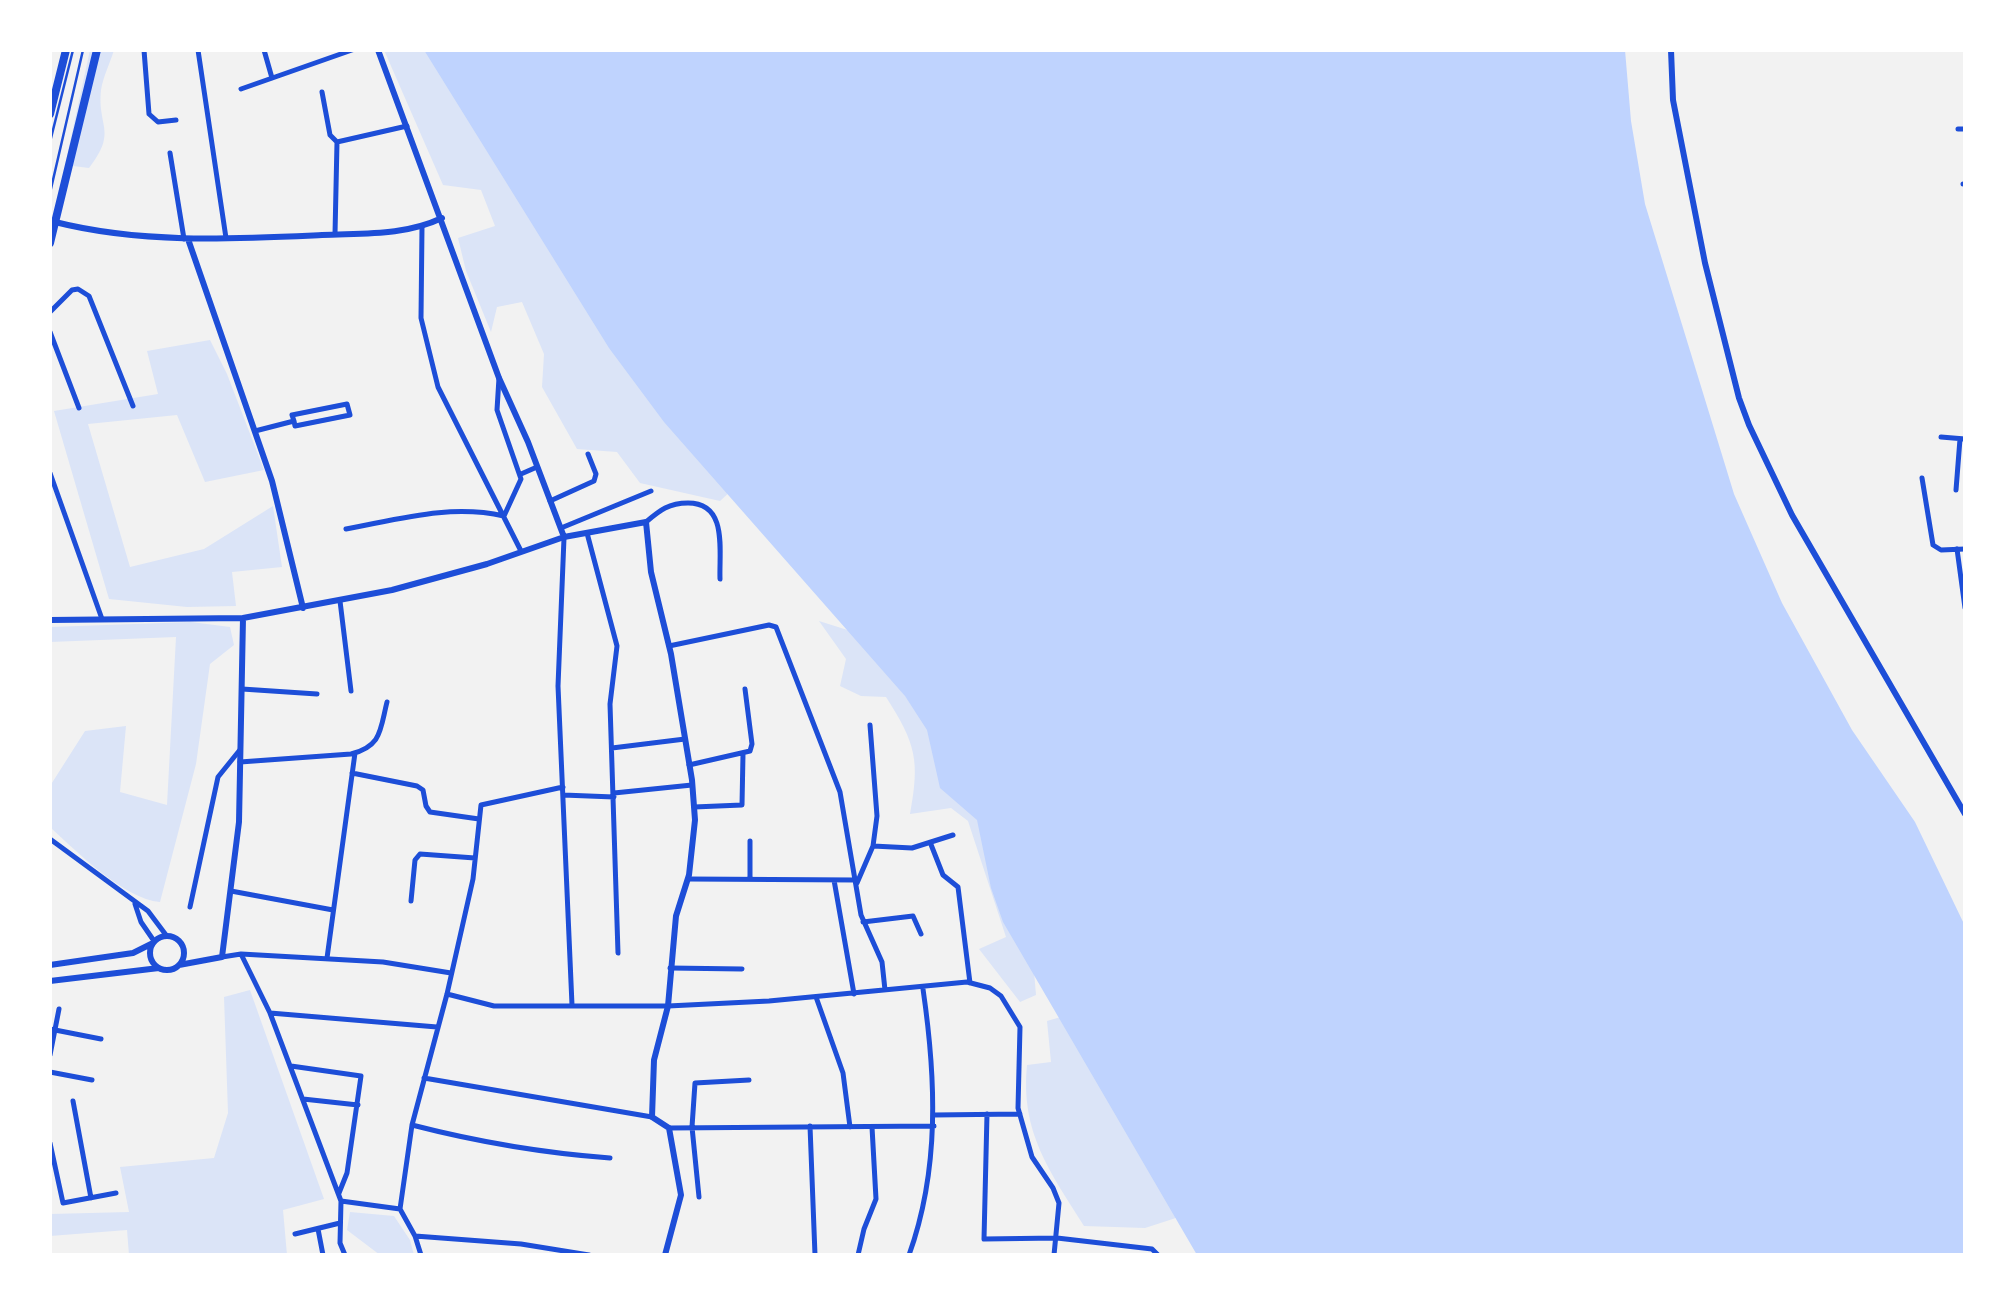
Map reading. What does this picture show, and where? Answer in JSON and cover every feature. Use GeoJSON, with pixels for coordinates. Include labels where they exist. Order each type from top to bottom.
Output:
{"type":"FeatureCollection","features":[{"type":"Feature","properties":{"kind":"main road"},"geometry":{"type":"LineString","coordinates":[[50,114],[70,50]]}},
{"type":"Feature","properties":{"kind":"main road"},"geometry":{"type":"LineString","coordinates":[[50,244],[97,50]]}},
{"type":"Feature","properties":{"kind":"street"},"geometry":{"type":"LineString","coordinates":[[144,50],[149,114],[158,122],[176,120]]}},
{"type":"Feature","properties":{"kind":"street"},"geometry":{"type":"LineString","coordinates":[[198,50],[226,238]]}},
{"type":"Feature","properties":{"kind":"street"},"geometry":{"type":"LineString","coordinates":[[264,50],[272,78]]}},
{"type":"Feature","properties":{"kind":"street"},"geometry":{"type":"LineString","coordinates":[[241,89],[352,50]]}},
{"type":"Feature","properties":{"kind":"street"},"geometry":{"type":"LineString","coordinates":[[378,50],[499,378],[564,537],[558,686],[572,1005]]}},
{"type":"Feature","properties":{"kind":"street"},"geometry":{"type":"LineString","coordinates":[[1671,50],[1672,100],[1705,262],[1744,412],[1792,514],[1965,814]]}},
{"type":"Feature","properties":{"kind":"street"},"geometry":{"type":"LineString","coordinates":[[322,92],[330,136],[337,142]]}},
{"type":"Feature","properties":{"kind":"street"},"geometry":{"type":"LineString","coordinates":[[337,142],[407,126]]}},
{"type":"Feature","properties":{"kind":"street"},"geometry":{"type":"LineString","coordinates":[[335,234],[337,142]]}},
{"type":"Feature","properties":{"kind":"street"},"geometry":{"type":"LineString","coordinates":[[170,152],[186,239],[272,480],[302,608]]}},
{"type":"Feature","properties":{"kind":"street"},"geometry":{"type":"LineString","coordinates":[[55,222],[186,239],[401,232],[442,218]]}},
{"type":"Feature","properties":{"kind":"street"},"geometry":{"type":"LineString","coordinates":[[422,227],[421,318],[425,344],[443,402],[521,551]]}},
{"type":"Feature","properties":{"kind":"street"},"geometry":{"type":"LineString","coordinates":[[50,312],[72,290],[89,296],[133,406]]}},
{"type":"Feature","properties":{"kind":"street"},"geometry":{"type":"LineString","coordinates":[[50,332],[79,408]]}},
{"type":"Feature","properties":{"kind":"street"},"geometry":{"type":"LineString","coordinates":[[499,378],[497,410],[521,474],[504,516]]}},
{"type":"Feature","properties":{"kind":"street"},"geometry":{"type":"LineString","coordinates":[[347,404],[350,415],[295,426],[294,421],[292,414],[347,404]]}},
{"type":"Feature","properties":{"kind":"street"},"geometry":{"type":"LineString","coordinates":[[256,430],[294,421]]}},
{"type":"Feature","properties":{"kind":"street"},"geometry":{"type":"LineString","coordinates":[[1941,438],[1962,439],[1956,490]]}},
{"type":"Feature","properties":{"kind":"street"},"geometry":{"type":"LineString","coordinates":[[550,501],[594,481],[596,474],[588,454]]}},
{"type":"Feature","properties":{"kind":"street"},"geometry":{"type":"LineString","coordinates":[[521,474],[538,467]]}},
{"type":"Feature","properties":{"kind":"street"},"geometry":{"type":"LineString","coordinates":[[50,473],[102,618]]}},
{"type":"Feature","properties":{"kind":"street"},"geometry":{"type":"LineString","coordinates":[[1922,478],[1930,540],[1942,550],[1961,549],[1965,608]]}},
{"type":"Feature","properties":{"kind":"street"},"geometry":{"type":"LineString","coordinates":[[560,528],[651,491]]}},
{"type":"Feature","properties":{"kind":"street"},"geometry":{"type":"LineString","coordinates":[[50,500],[58,497]]}},
{"type":"Feature","properties":{"kind":"street"},"geometry":{"type":"LineString","coordinates":[[50,620],[244,618],[340,602],[487,564],[564,537],[646,522],[670,504],[699,503],[714,514],[719,528],[720,578]]}},
{"type":"Feature","properties":{"kind":"street"},"geometry":{"type":"LineString","coordinates":[[346,530],[454,509],[504,516]]}},
{"type":"Feature","properties":{"kind":"street"},"geometry":{"type":"LineString","coordinates":[[646,522],[651,572],[690,764],[694,807],[688,880],[676,916],[668,1006],[654,1060],[652,1117]]}},
{"type":"Feature","properties":{"kind":"street"},"geometry":{"type":"LineString","coordinates":[[587,533],[616,638],[610,704],[618,953]]}},
{"type":"Feature","properties":{"kind":"street"},"geometry":{"type":"LineString","coordinates":[[1930,540],[1940,541]]}},
{"type":"Feature","properties":{"kind":"street"},"geometry":{"type":"LineString","coordinates":[[340,602],[351,690]]}},
{"type":"Feature","properties":{"kind":"street"},"geometry":{"type":"LineString","coordinates":[[222,957],[239,822],[244,618]]}},
{"type":"Feature","properties":{"kind":"street"},"geometry":{"type":"LineString","coordinates":[[668,646],[769,625],[776,627],[840,792],[855,882],[864,922],[882,962],[885,992]]}},
{"type":"Feature","properties":{"kind":"street"},"geometry":{"type":"LineString","coordinates":[[242,688],[317,694]]}},
{"type":"Feature","properties":{"kind":"street"},"geometry":{"type":"LineString","coordinates":[[690,764],[750,751],[745,689]]}},
{"type":"Feature","properties":{"kind":"street"},"geometry":{"type":"LineString","coordinates":[[240,762],[355,753],[374,744],[387,702]]}},
{"type":"Feature","properties":{"kind":"street"},"geometry":{"type":"LineString","coordinates":[[855,882],[874,846],[878,810],[870,725]]}},
{"type":"Feature","properties":{"kind":"street"},"geometry":{"type":"LineString","coordinates":[[612,748],[685,739]]}},
{"type":"Feature","properties":{"kind":"street"},"geometry":{"type":"LineString","coordinates":[[190,907],[218,776],[241,749]]}},
{"type":"Feature","properties":{"kind":"street"},"geometry":{"type":"LineString","coordinates":[[326,959],[355,753]]}},
{"type":"Feature","properties":{"kind":"street"},"geometry":{"type":"LineString","coordinates":[[694,807],[742,805],[743,754]]}},
{"type":"Feature","properties":{"kind":"street"},"geometry":{"type":"LineString","coordinates":[[352,774],[418,786],[430,812],[479,819]]}},
{"type":"Feature","properties":{"kind":"street"},"geometry":{"type":"LineString","coordinates":[[563,795],[614,795],[692,785]]}},
{"type":"Feature","properties":{"kind":"street"},"geometry":{"type":"LineString","coordinates":[[421,1255],[400,1210],[412,1125],[447,994],[475,858],[480,805],[563,787]]}},
{"type":"Feature","properties":{"kind":"street"},"geometry":{"type":"LineString","coordinates":[[874,846],[909,848],[953,835]]}},
{"type":"Feature","properties":{"kind":"street"},"geometry":{"type":"LineString","coordinates":[[50,838],[148,912],[166,935],[182,943],[180,965]]}},
{"type":"Feature","properties":{"kind":"street"},"geometry":{"type":"LineString","coordinates":[[750,841],[750,880]]}},
{"type":"Feature","properties":{"kind":"street"},"geometry":{"type":"LineString","coordinates":[[930,842],[942,875],[958,887],[970,983]]}},
{"type":"Feature","properties":{"kind":"street"},"geometry":{"type":"LineString","coordinates":[[411,901],[420,854],[475,858]]}},
{"type":"Feature","properties":{"kind":"street"},"geometry":{"type":"LineString","coordinates":[[688,880],[855,882]]}},
{"type":"Feature","properties":{"kind":"street"},"geometry":{"type":"LineString","coordinates":[[834,880],[854,994]]}},
{"type":"Feature","properties":{"kind":"street"},"geometry":{"type":"LineString","coordinates":[[230,891],[333,910]]}},
{"type":"Feature","properties":{"kind":"street"},"geometry":{"type":"LineString","coordinates":[[134,901],[140,922],[153,942],[150,954],[158,968]]}},
{"type":"Feature","properties":{"kind":"street"},"geometry":{"type":"LineString","coordinates":[[864,922],[913,916],[921,934]]}},
{"type":"Feature","properties":{"kind":"street"},"geometry":{"type":"LineString","coordinates":[[50,965],[132,953],[166,935]]}},
{"type":"Feature","properties":{"kind":"street"},"geometry":{"type":"LineString","coordinates":[[50,981],[158,968],[170,970],[241,954],[383,962],[451,972]]}},
{"type":"Feature","properties":{"kind":"street"},"geometry":{"type":"LineString","coordinates":[[241,954],[270,1012],[339,1198],[340,1242],[345,1255]]}},
{"type":"Feature","properties":{"kind":"street"},"geometry":{"type":"LineString","coordinates":[[670,968],[742,968]]}},
{"type":"Feature","properties":{"kind":"street"},"geometry":{"type":"LineString","coordinates":[[447,994],[494,1006],[668,1006],[816,998],[970,983],[1001,996],[1020,1026],[1020,1114],[1032,1157],[1059,1204],[1054,1255]]}},
{"type":"Feature","properties":{"kind":"street"},"geometry":{"type":"LineString","coordinates":[[909,1255],[922,1220],[934,1126],[930,1034],[923,988]]}},
{"type":"Feature","properties":{"kind":"street"},"geometry":{"type":"LineString","coordinates":[[816,998],[843,1073],[850,1126]]}},
{"type":"Feature","properties":{"kind":"street"},"geometry":{"type":"LineString","coordinates":[[50,1055],[59,1009]]}},
{"type":"Feature","properties":{"kind":"street"},"geometry":{"type":"LineString","coordinates":[[270,1012],[437,1028]]}},
{"type":"Feature","properties":{"kind":"street"},"geometry":{"type":"LineString","coordinates":[[52,1030],[101,1039]]}},
{"type":"Feature","properties":{"kind":"street"},"geometry":{"type":"LineString","coordinates":[[291,1066],[359,1074],[362,1079],[347,1173],[339,1198]]}},
{"type":"Feature","properties":{"kind":"street"},"geometry":{"type":"LineString","coordinates":[[50,1072],[92,1080]]}},
{"type":"Feature","properties":{"kind":"street"},"geometry":{"type":"LineString","coordinates":[[424,1078],[652,1117],[669,1128],[934,1126]]}},
{"type":"Feature","properties":{"kind":"street"},"geometry":{"type":"LineString","coordinates":[[699,1197],[692,1127],[697,1081],[749,1080]]}},
{"type":"Feature","properties":{"kind":"street"},"geometry":{"type":"LineString","coordinates":[[303,1099],[358,1105]]}},
{"type":"Feature","properties":{"kind":"street"},"geometry":{"type":"LineString","coordinates":[[73,1100],[91,1198]]}},
{"type":"Feature","properties":{"kind":"street"},"geometry":{"type":"LineString","coordinates":[[986,1114],[983,1237],[1056,1238],[1152,1249],[1158,1255]]}},
{"type":"Feature","properties":{"kind":"street"},"geometry":{"type":"LineString","coordinates":[[934,1115],[1020,1114]]}},
{"type":"Feature","properties":{"kind":"street"},"geometry":{"type":"LineString","coordinates":[[412,1125],[545,1154],[610,1158]]}},
{"type":"Feature","properties":{"kind":"street"},"geometry":{"type":"LineString","coordinates":[[810,1126],[815,1255]]}},
{"type":"Feature","properties":{"kind":"street"},"geometry":{"type":"LineString","coordinates":[[858,1255],[876,1200],[872,1127]]}},
{"type":"Feature","properties":{"kind":"street"},"geometry":{"type":"LineString","coordinates":[[665,1255],[681,1195],[669,1128]]}},
{"type":"Feature","properties":{"kind":"street"},"geometry":{"type":"LineString","coordinates":[[50,1142],[53,1172],[63,1202],[116,1192]]}},
{"type":"Feature","properties":{"kind":"street"},"geometry":{"type":"LineString","coordinates":[[339,1198],[400,1210]]}},
{"type":"Feature","properties":{"kind":"street"},"geometry":{"type":"LineString","coordinates":[[296,1234],[340,1223]]}},
{"type":"Feature","properties":{"kind":"street"},"geometry":{"type":"LineString","coordinates":[[318,1228],[324,1255]]}},
{"type":"Feature","properties":{"kind":"street"},"geometry":{"type":"LineString","coordinates":[[415,1236],[520,1244],[589,1255]]}},
{"type":"Feature","properties":{"kind":"street"},"geometry":{"type":"LineString","coordinates":[[1114,1255],[1115,1245]]}},
{"type":"Feature","properties":{"kind":"lane"},"geometry":{"type":"LineString","coordinates":[[50,142],[70,50]]}},
{"type":"Feature","properties":{"kind":"lane"},"geometry":{"type":"LineString","coordinates":[[50,193],[83,50]]}},
{"type":"Feature","properties":{"kind":"shaded area"},"geometry":{"type":"Polygon","coordinates":[[[90,50],[114,50],[101,90],[103,145],[89,168],[65,165],[90,50]]]}},
{"type":"Feature","properties":{"kind":"shaded area"},"geometry":{"type":"Polygon","coordinates":[[[384,50],[435,50],[733,489],[720,501],[640,483],[617,452],[577,449],[542,387],[544,354],[522,302],[497,307],[491,332],[466,271],[458,238],[495,226],[481,190],[443,185],[384,50]]]}},
{"type":"Feature","properties":{"kind":"shaded area"},"geometry":{"type":"Polygon","coordinates":[[[210,340],[264,470],[205,482],[177,415],[88,424],[130,567],[204,549],[273,506],[282,567],[232,572],[236,606],[187,607],[109,599],[54,411],[158,394],[147,351],[210,340]]]}},
{"type":"Feature","properties":{"kind":"shaded area"},"geometry":{"type":"Polygon","coordinates":[[[819,621],[857,633],[1000,819],[1030,924],[1036,995],[1020,1002],[979,949],[1006,937],[968,821],[951,808],[910,814],[915,766],[904,728],[886,697],[861,696],[840,686],[846,659],[819,621]]]}},
{"type":"Feature","properties":{"kind":"shaded area"},"geometry":{"type":"Polygon","coordinates":[[[191,622],[230,627],[234,645],[210,664],[196,764],[160,902],[116,884],[50,827],[50,786],[85,731],[126,726],[120,792],[167,805],[176,637],[50,642],[50,627],[191,622]]]}},
{"type":"Feature","properties":{"kind":"shaded area"},"geometry":{"type":"Polygon","coordinates":[[[250,990],[324,1199],[283,1210],[287,1255],[129,1255],[127,1230],[50,1236],[50,1214],[129,1212],[120,1167],[214,1158],[228,1113],[224,997],[250,990]]]}},
{"type":"Feature","properties":{"kind":"shaded area"},"geometry":{"type":"Polygon","coordinates":[[[1068,1015],[1182,1216],[1145,1228],[1084,1226],[1049,1169],[1028,1111],[1027,1065],[1051,1062],[1047,1021],[1068,1015]]]}},
{"type":"Feature","properties":{"kind":"shaded area"},"geometry":{"type":"Polygon","coordinates":[[[350,1212],[394,1216],[410,1240],[414,1255],[380,1255],[347,1230],[350,1212]]]}},
{"type":"Feature","properties":{"kind":"water"},"geometry":{"type":"Polygon","coordinates":[[[424,50],[1625,50],[1631,121],[1645,204],[1734,494],[1782,603],[1852,730],[1915,822],[1965,926],[1965,1255],[1197,1255],[1003,922],[991,888],[977,820],[940,788],[927,730],[905,696],[664,422],[609,348],[424,50]]]}}]}
